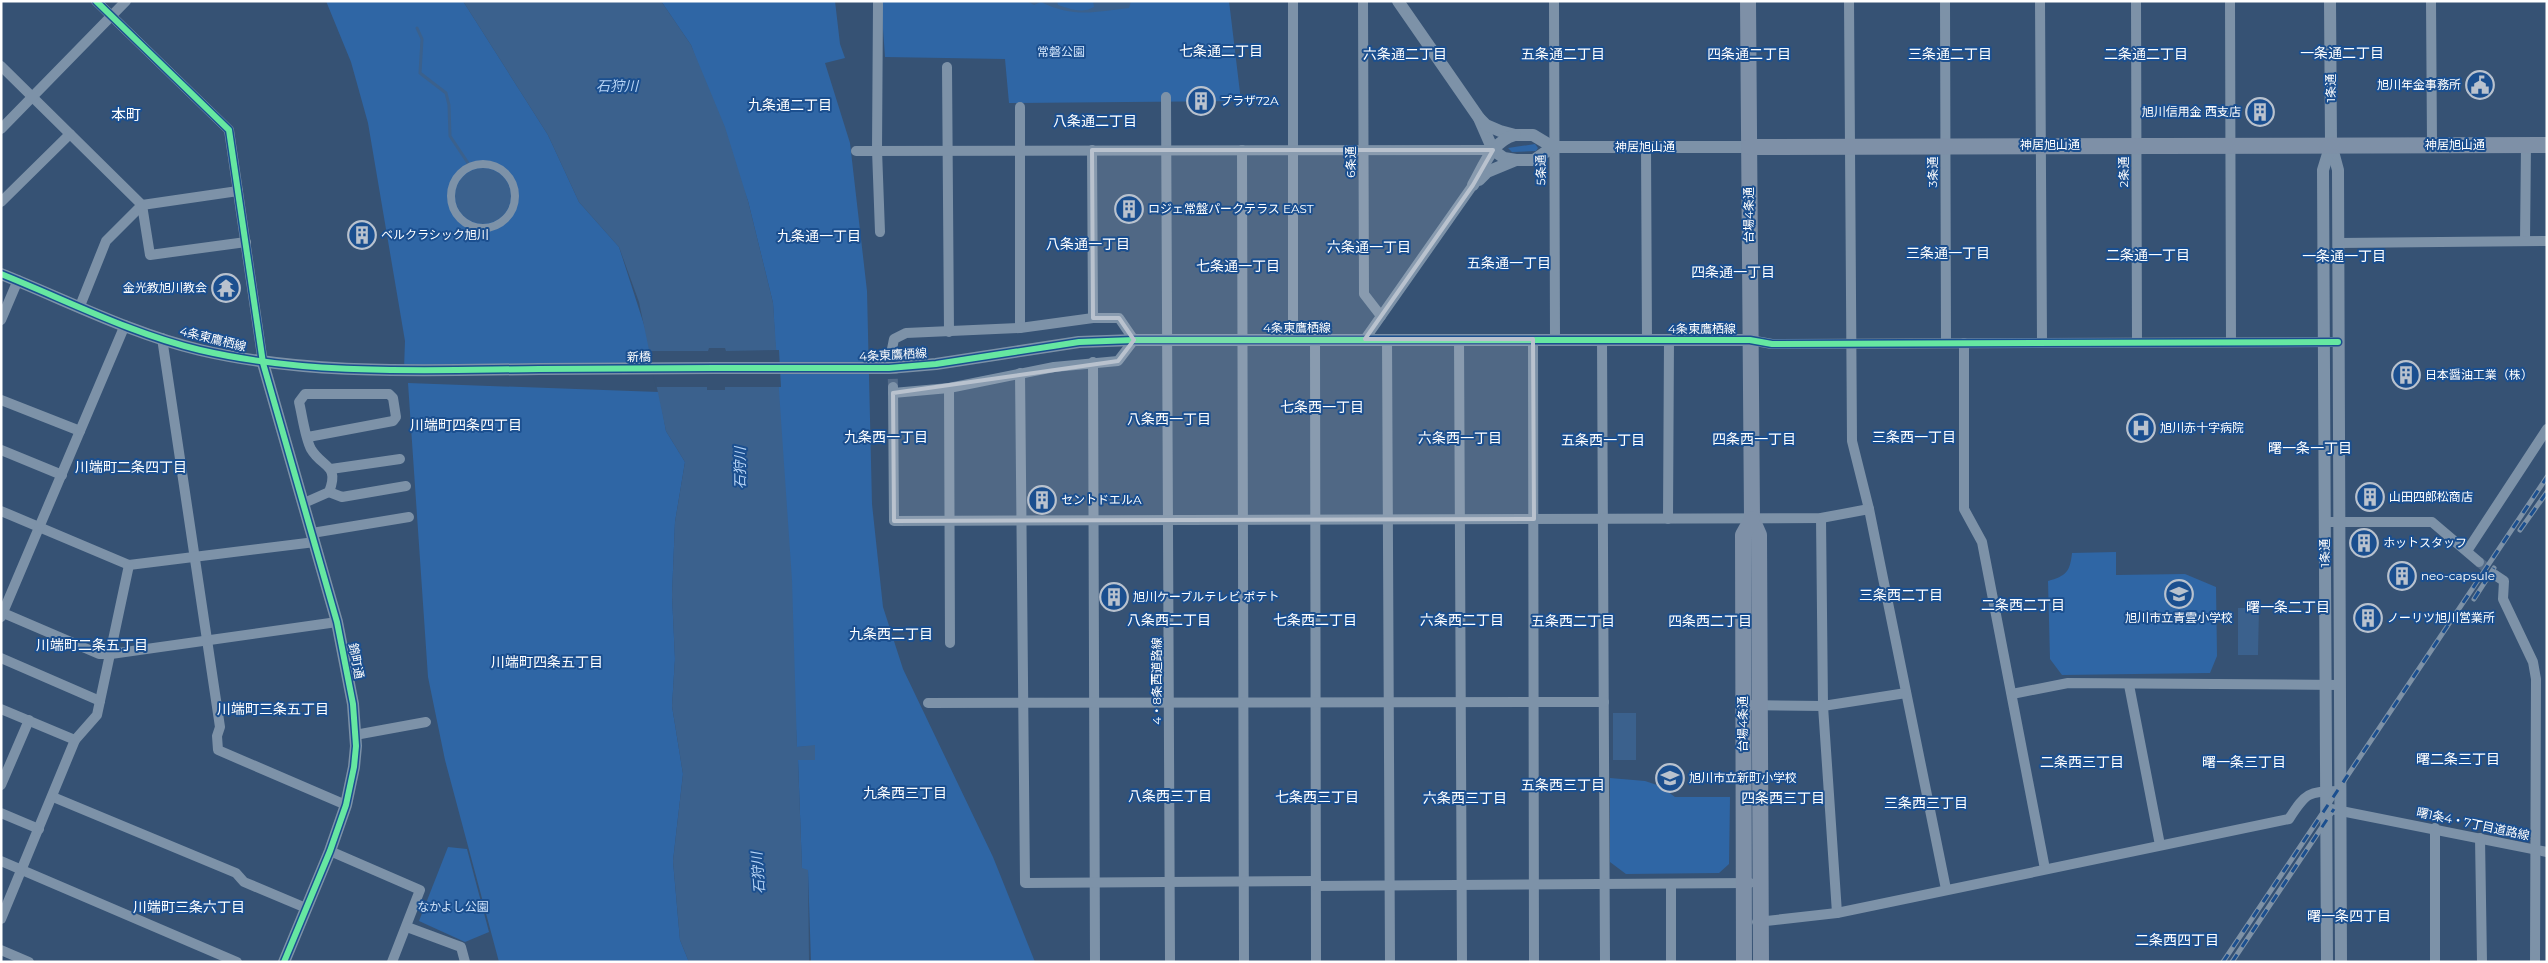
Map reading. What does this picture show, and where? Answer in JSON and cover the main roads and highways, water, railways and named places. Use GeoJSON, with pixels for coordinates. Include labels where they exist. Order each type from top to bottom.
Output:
{"type":"FeatureCollection","features":[{"type":"Feature","properties":{"kind":"highway","name":"台場4条通"},"geometry":{"type":"LineString","coordinates":[[1748,1],[1752,519],[1759,535],[1761,962]]}},
{"type":"Feature","properties":{"kind":"highway","name":"神居旭山通"},"geometry":{"type":"LineString","coordinates":[[1749,147],[2331,144],[2547,145]]}},
{"type":"Feature","properties":{"kind":"highway","name":"台場4条通"},"geometry":{"type":"LineString","coordinates":[[1744,962],[1743,535],[1752,519]]}},
{"type":"Feature","properties":{"kind":"water","name":"石狩川"},"geometry":{"type":"Polygon","coordinates":[[[463,1],[661,1],[691,45],[725,127],[748,201],[773,303],[792,580],[797,747],[815,745],[815,760],[798,760],[802,868],[808,870],[809,962],[689,962],[680,940],[673,861],[683,774],[672,706],[675,659],[672,595],[675,522],[685,462],[666,431],[639,302],[619,247],[579,202],[548,135],[463,1]]]}},
{"type":"Feature","properties":{"kind":"water"},"geometry":{"type":"Polygon","coordinates":[[[1027,1],[1057,1],[1058,5],[1085,10],[1094,7],[1093,1],[1131,1],[1129,8],[1074,12],[1041,2],[1034,5],[1027,1]]]}},
{"type":"Feature","properties":{"kind":"water"},"geometry":{"type":"Polygon","coordinates":[[[477,168],[489,168],[499,172],[507,180],[511,196],[507,212],[499,220],[489,224],[477,224],[467,220],[459,212],[455,202],[455,190],[459,180],[467,172],[477,168]]]}},
{"type":"Feature","properties":{"kind":"water"},"geometry":{"type":"Polygon","coordinates":[[[2238,608],[2259,608],[2258,655],[2238,655],[2238,608]]]}},
{"type":"Feature","properties":{"kind":"water"},"geometry":{"type":"Polygon","coordinates":[[[1613,713],[1636,713],[1636,760],[1613,760],[1613,713]]]}},
{"type":"Feature","properties":{"kind":"waterway"},"geometry":{"type":"LineString","coordinates":[[417,28],[422,39],[420,73],[446,93],[449,105],[450,136],[468,163]]}},
{"type":"Feature","properties":{"kind":"tunnel"},"geometry":{"type":"LineString","coordinates":[[892,349],[893,387]]}},
{"type":"Feature","properties":{"kind":"tunnel"},"geometry":{"type":"LineString","coordinates":[[2479,562],[2495,575]]}},
{"type":"Feature","properties":{"kind":"railway"},"geometry":{"type":"LineString","coordinates":[[2223,962],[2547,477]]}},
{"type":"Feature","properties":{"kind":"railway"},"geometry":{"type":"LineString","coordinates":[[2520,530],[2547,492]]}},
{"type":"Feature","properties":{"kind":"railway"},"geometry":{"type":"LineString","coordinates":[[2474,599],[2494,568]]}},
{"type":"Feature","properties":{"kind":"railway"},"geometry":{"type":"LineString","coordinates":[[2232,962],[2334,809]]}},
{"type":"Feature","properties":{"kind":"place","name":"旭川年金事務所"},"geometry":{"type":"Point","coordinates":[2480,85]}},
{"type":"Feature","properties":{"kind":"place","name":"プラザ72A"},"geometry":{"type":"Point","coordinates":[1201,101]}},
{"type":"Feature","properties":{"kind":"place","name":"旭川信用金 西支店"},"geometry":{"type":"Point","coordinates":[2260,112]}},
{"type":"Feature","properties":{"kind":"place","name":"ロジェ常盤パークテラス EAST"},"geometry":{"type":"Point","coordinates":[1129,209]}},
{"type":"Feature","properties":{"kind":"place","name":"ベルクラシック旭川"},"geometry":{"type":"Point","coordinates":[362,235]}},
{"type":"Feature","properties":{"kind":"place","name":"金光教旭川教会"},"geometry":{"type":"Point","coordinates":[226,288]}},
{"type":"Feature","properties":{"kind":"place","name":"日本醤油工業（株）"},"geometry":{"type":"Point","coordinates":[2406,375]}},
{"type":"Feature","properties":{"kind":"place","name":"旭川赤十字病院"},"geometry":{"type":"Point","coordinates":[2141,428]}},
{"type":"Feature","properties":{"kind":"place","name":"山田四郎松商店"},"geometry":{"type":"Point","coordinates":[2370,497]}},
{"type":"Feature","properties":{"kind":"place","name":"セントドエルA"},"geometry":{"type":"Point","coordinates":[1042,500]}},
{"type":"Feature","properties":{"kind":"place","name":"ホットスタッフ"},"geometry":{"type":"Point","coordinates":[2364,543]}},
{"type":"Feature","properties":{"kind":"place","name":"neo‐capsule"},"geometry":{"type":"Point","coordinates":[2402,576]}},
{"type":"Feature","properties":{"kind":"place","name":"旭川市立青雲小学校"},"geometry":{"type":"Point","coordinates":[2179,594]}},
{"type":"Feature","properties":{"kind":"place","name":"旭川ケーブルテレビ ポテト"},"geometry":{"type":"Point","coordinates":[1114,597]}},
{"type":"Feature","properties":{"kind":"place","name":"ノーリツ旭川営業所"},"geometry":{"type":"Point","coordinates":[2368,618]}},
{"type":"Feature","properties":{"kind":"place","name":"旭川市立新町小学校"},"geometry":{"type":"Point","coordinates":[1670,778]}},
{"type":"Feature","properties":{"kind":"district","name":"七条通二丁目"},"geometry":{"type":"Point","coordinates":[1221,51]}},
{"type":"Feature","properties":{"kind":"district","name":"一条通二丁目"},"geometry":{"type":"Point","coordinates":[2342,53]}},
{"type":"Feature","properties":{"kind":"district","name":"六条通二丁目"},"geometry":{"type":"Point","coordinates":[1405,54]}},
{"type":"Feature","properties":{"kind":"district","name":"五条通二丁目"},"geometry":{"type":"Point","coordinates":[1563,54]}},
{"type":"Feature","properties":{"kind":"district","name":"四条通二丁目"},"geometry":{"type":"Point","coordinates":[1749,54]}},
{"type":"Feature","properties":{"kind":"district","name":"三条通二丁目"},"geometry":{"type":"Point","coordinates":[1950,54]}},
{"type":"Feature","properties":{"kind":"district","name":"二条通二丁目"},"geometry":{"type":"Point","coordinates":[2146,54]}},
{"type":"Feature","properties":{"kind":"district","name":"九条通二丁目"},"geometry":{"type":"Point","coordinates":[790,105]}},
{"type":"Feature","properties":{"kind":"district","name":"本町"},"geometry":{"type":"Point","coordinates":[126,115]}},
{"type":"Feature","properties":{"kind":"district","name":"八条通二丁目"},"geometry":{"type":"Point","coordinates":[1095,121]}},
{"type":"Feature","properties":{"kind":"district","name":"九条通一丁目"},"geometry":{"type":"Point","coordinates":[819,236]}},
{"type":"Feature","properties":{"kind":"district","name":"八条通一丁目"},"geometry":{"type":"Point","coordinates":[1088,244]}},
{"type":"Feature","properties":{"kind":"district","name":"六条通一丁目"},"geometry":{"type":"Point","coordinates":[1369,247]}},
{"type":"Feature","properties":{"kind":"district","name":"三条通一丁目"},"geometry":{"type":"Point","coordinates":[1948,253]}},
{"type":"Feature","properties":{"kind":"district","name":"二条通一丁目"},"geometry":{"type":"Point","coordinates":[2148,255]}},
{"type":"Feature","properties":{"kind":"district","name":"一条通一丁目"},"geometry":{"type":"Point","coordinates":[2344,256]}},
{"type":"Feature","properties":{"kind":"district","name":"五条通一丁目"},"geometry":{"type":"Point","coordinates":[1509,263]}},
{"type":"Feature","properties":{"kind":"district","name":"七条通一丁目"},"geometry":{"type":"Point","coordinates":[1238,266]}},
{"type":"Feature","properties":{"kind":"district","name":"四条通一丁目"},"geometry":{"type":"Point","coordinates":[1733,272]}},
{"type":"Feature","properties":{"kind":"district","name":"七条西一丁目"},"geometry":{"type":"Point","coordinates":[1322,407]}},
{"type":"Feature","properties":{"kind":"district","name":"八条西一丁目"},"geometry":{"type":"Point","coordinates":[1169,419]}},
{"type":"Feature","properties":{"kind":"district","name":"川端町四条四丁目"},"geometry":{"type":"Point","coordinates":[466,425]}},
{"type":"Feature","properties":{"kind":"district","name":"九条西一丁目"},"geometry":{"type":"Point","coordinates":[886,437]}},
{"type":"Feature","properties":{"kind":"district","name":"三条西一丁目"},"geometry":{"type":"Point","coordinates":[1914,437]}},
{"type":"Feature","properties":{"kind":"district","name":"六条西一丁目"},"geometry":{"type":"Point","coordinates":[1460,438]}},
{"type":"Feature","properties":{"kind":"district","name":"四条西一丁目"},"geometry":{"type":"Point","coordinates":[1754,439]}},
{"type":"Feature","properties":{"kind":"district","name":"五条西一丁目"},"geometry":{"type":"Point","coordinates":[1603,440]}},
{"type":"Feature","properties":{"kind":"district","name":"曙一条一丁目"},"geometry":{"type":"Point","coordinates":[2310,448]}},
{"type":"Feature","properties":{"kind":"district","name":"川端町二条四丁目"},"geometry":{"type":"Point","coordinates":[131,467]}},
{"type":"Feature","properties":{"kind":"district","name":"三条西二丁目"},"geometry":{"type":"Point","coordinates":[1901,595]}},
{"type":"Feature","properties":{"kind":"district","name":"二条西二丁目"},"geometry":{"type":"Point","coordinates":[2023,605]}},
{"type":"Feature","properties":{"kind":"district","name":"曙一条二丁目"},"geometry":{"type":"Point","coordinates":[2288,607]}},
{"type":"Feature","properties":{"kind":"district","name":"八条西二丁目"},"geometry":{"type":"Point","coordinates":[1169,620]}},
{"type":"Feature","properties":{"kind":"district","name":"七条西二丁目"},"geometry":{"type":"Point","coordinates":[1315,620]}},
{"type":"Feature","properties":{"kind":"district","name":"六条西二丁目"},"geometry":{"type":"Point","coordinates":[1462,620]}},
{"type":"Feature","properties":{"kind":"district","name":"五条西二丁目"},"geometry":{"type":"Point","coordinates":[1573,621]}},
{"type":"Feature","properties":{"kind":"district","name":"四条西二丁目"},"geometry":{"type":"Point","coordinates":[1710,621]}},
{"type":"Feature","properties":{"kind":"district","name":"九条西二丁目"},"geometry":{"type":"Point","coordinates":[891,634]}},
{"type":"Feature","properties":{"kind":"district","name":"川端町二条五丁目"},"geometry":{"type":"Point","coordinates":[92,645]}},
{"type":"Feature","properties":{"kind":"district","name":"川端町四条五丁目"},"geometry":{"type":"Point","coordinates":[547,662]}},
{"type":"Feature","properties":{"kind":"district","name":"川端町三条五丁目"},"geometry":{"type":"Point","coordinates":[273,709]}},
{"type":"Feature","properties":{"kind":"district","name":"曙二条三丁目"},"geometry":{"type":"Point","coordinates":[2458,759]}},
{"type":"Feature","properties":{"kind":"district","name":"二条西三丁目"},"geometry":{"type":"Point","coordinates":[2082,762]}},
{"type":"Feature","properties":{"kind":"district","name":"曙一条三丁目"},"geometry":{"type":"Point","coordinates":[2244,762]}},
{"type":"Feature","properties":{"kind":"district","name":"五条西三丁目"},"geometry":{"type":"Point","coordinates":[1563,785]}},
{"type":"Feature","properties":{"kind":"district","name":"九条西三丁目"},"geometry":{"type":"Point","coordinates":[905,793]}},
{"type":"Feature","properties":{"kind":"district","name":"八条西三丁目"},"geometry":{"type":"Point","coordinates":[1170,796]}},
{"type":"Feature","properties":{"kind":"district","name":"七条西三丁目"},"geometry":{"type":"Point","coordinates":[1317,797]}},
{"type":"Feature","properties":{"kind":"district","name":"六条西三丁目"},"geometry":{"type":"Point","coordinates":[1465,798]}},
{"type":"Feature","properties":{"kind":"district","name":"四条西三丁目"},"geometry":{"type":"Point","coordinates":[1783,798]}},
{"type":"Feature","properties":{"kind":"district","name":"三条西三丁目"},"geometry":{"type":"Point","coordinates":[1926,803]}},
{"type":"Feature","properties":{"kind":"district","name":"川端町三条六丁目"},"geometry":{"type":"Point","coordinates":[189,907]}},
{"type":"Feature","properties":{"kind":"district","name":"曙一条四丁目"},"geometry":{"type":"Point","coordinates":[2349,916]}},
{"type":"Feature","properties":{"kind":"district","name":"二条西四丁目"},"geometry":{"type":"Point","coordinates":[2177,940]}},
{"type":"Feature","properties":{"kind":"park label","name":"常磐公園"},"geometry":{"type":"Point","coordinates":[1061,52]}},
{"type":"Feature","properties":{"kind":"park label","name":"なかよし公園"},"geometry":{"type":"Point","coordinates":[453,907]}}]}
